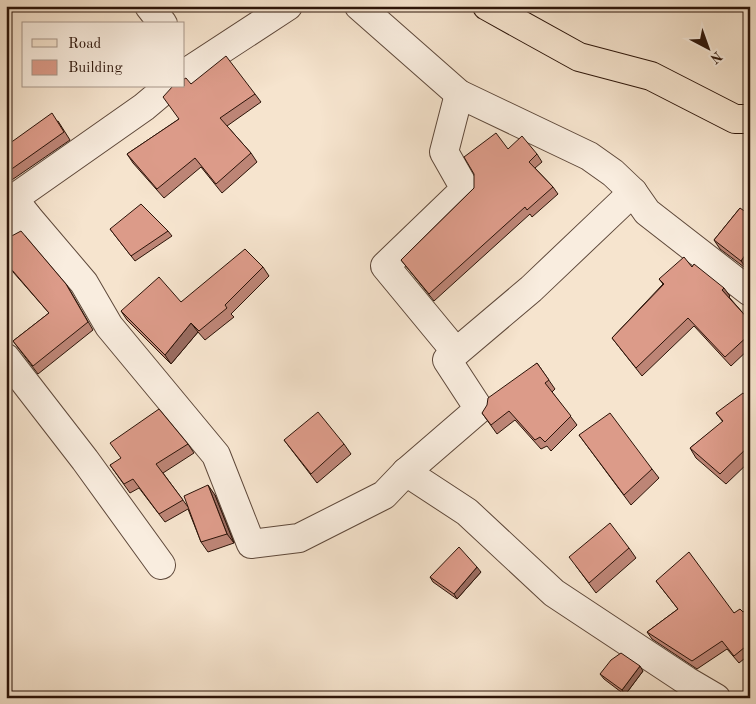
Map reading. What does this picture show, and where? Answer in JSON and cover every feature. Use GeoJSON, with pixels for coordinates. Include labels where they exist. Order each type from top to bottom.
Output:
{"type":"FeatureCollection","features":[{"type":"Feature","properties":{"kind":"main road"},"geometry":{"type":"LineString","coordinates":[[487,6],[579,57],[650,76],[735,119],[750,120]]}},
{"type":"Feature","properties":{"kind":"street"},"geometry":{"type":"LineString","coordinates":[[149,6],[161,22]]}},
{"type":"Feature","properties":{"kind":"street"},"geometry":{"type":"LineString","coordinates":[[188,63],[288,6]]}},
{"type":"Feature","properties":{"kind":"street"},"geometry":{"type":"LineString","coordinates":[[359,6],[459,94],[589,156],[633,192],[647,212],[750,292]]}},
{"type":"Feature","properties":{"kind":"street"},"geometry":{"type":"LineString","coordinates":[[6,233],[16,202],[167,88]]}},
{"type":"Feature","properties":{"kind":"street"},"geometry":{"type":"LineString","coordinates":[[456,352],[385,266],[465,189],[444,152],[459,94]]}},
{"type":"Feature","properties":{"kind":"street"},"geometry":{"type":"LineString","coordinates":[[16,202],[84,283],[109,326],[216,455],[251,544],[299,538],[384,495],[406,472],[479,409],[447,360],[531,289],[633,192]]}},
{"type":"Feature","properties":{"kind":"street"},"geometry":{"type":"LineString","coordinates":[[6,358],[85,460],[161,565]]}},
{"type":"Feature","properties":{"kind":"street"},"geometry":{"type":"LineString","coordinates":[[406,472],[467,512],[554,593],[687,681],[716,698]]}},
{"type":"Feature","properties":{"kind":"building"},"geometry":{"type":"Polygon","coordinates":[[[226,56],[255,94],[220,118],[251,153],[216,184],[195,158],[157,189],[127,154],[179,119],[163,97],[171,88],[185,88],[186,78],[191,84],[226,56]]]}},
{"type":"Feature","properties":{"kind":"building"},"geometry":{"type":"Polygon","coordinates":[[[52,113],[64,132],[6,173],[6,146],[52,113]]]}},
{"type":"Feature","properties":{"kind":"building"},"geometry":{"type":"Polygon","coordinates":[[[496,133],[508,149],[522,136],[537,154],[529,162],[553,187],[527,210],[525,207],[429,294],[401,260],[474,188],[474,174],[464,157],[496,133]]]}},
{"type":"Feature","properties":{"kind":"building"},"geometry":{"type":"Polygon","coordinates":[[[141,204],[168,231],[131,256],[110,229],[141,204]]]}},
{"type":"Feature","properties":{"kind":"building"},"geometry":{"type":"Polygon","coordinates":[[[740,208],[750,215],[750,248],[741,261],[714,240],[740,208]]]}},
{"type":"Feature","properties":{"kind":"building"},"geometry":{"type":"Polygon","coordinates":[[[21,231],[66,284],[88,322],[33,366],[13,341],[49,313],[6,263],[6,239],[21,231]]]}},
{"type":"Feature","properties":{"kind":"building"},"geometry":{"type":"Polygon","coordinates":[[[245,249],[263,267],[225,305],[227,308],[199,331],[191,323],[165,355],[121,311],[159,277],[181,302],[245,249]]]}},
{"type":"Feature","properties":{"kind":"building"},"geometry":{"type":"Polygon","coordinates":[[[684,257],[692,267],[694,264],[724,288],[722,290],[750,321],[750,334],[725,357],[688,318],[636,368],[612,338],[664,284],[659,279],[684,257]]]}},
{"type":"Feature","properties":{"kind":"building"},"geometry":{"type":"Polygon","coordinates":[[[537,363],[549,380],[545,383],[571,416],[545,442],[540,437],[535,440],[509,411],[491,425],[482,413],[487,405],[488,398],[537,363]]]}},
{"type":"Feature","properties":{"kind":"building"},"geometry":{"type":"Polygon","coordinates":[[[743,393],[750,400],[750,445],[720,474],[690,448],[723,421],[716,413],[743,393]]]}},
{"type":"Feature","properties":{"kind":"building"},"geometry":{"type":"Polygon","coordinates":[[[159,409],[188,444],[156,464],[183,500],[159,514],[133,479],[124,484],[110,465],[121,458],[110,443],[159,409]]]}},
{"type":"Feature","properties":{"kind":"building"},"geometry":{"type":"Polygon","coordinates":[[[318,412],[344,444],[311,474],[284,440],[318,412]]]}},
{"type":"Feature","properties":{"kind":"building"},"geometry":{"type":"Polygon","coordinates":[[[610,413],[652,469],[624,495],[579,435],[610,413]]]}},
{"type":"Feature","properties":{"kind":"building"},"geometry":{"type":"Polygon","coordinates":[[[208,485],[227,534],[201,542],[184,496],[208,485]]]}},
{"type":"Feature","properties":{"kind":"building"},"geometry":{"type":"Polygon","coordinates":[[[610,523],[629,548],[589,583],[569,557],[610,523]]]}},
{"type":"Feature","properties":{"kind":"building"},"geometry":{"type":"Polygon","coordinates":[[[459,547],[477,567],[454,594],[430,577],[459,547]]]}},
{"type":"Feature","properties":{"kind":"building"},"geometry":{"type":"Polygon","coordinates":[[[689,552],[734,613],[740,609],[743,612],[750,607],[750,643],[734,656],[722,641],[692,661],[647,632],[678,609],[656,581],[689,552]]]}},
{"type":"Feature","properties":{"kind":"building"},"geometry":{"type":"Polygon","coordinates":[[[621,653],[640,666],[622,690],[600,674],[611,660],[621,653]]]}}]}
